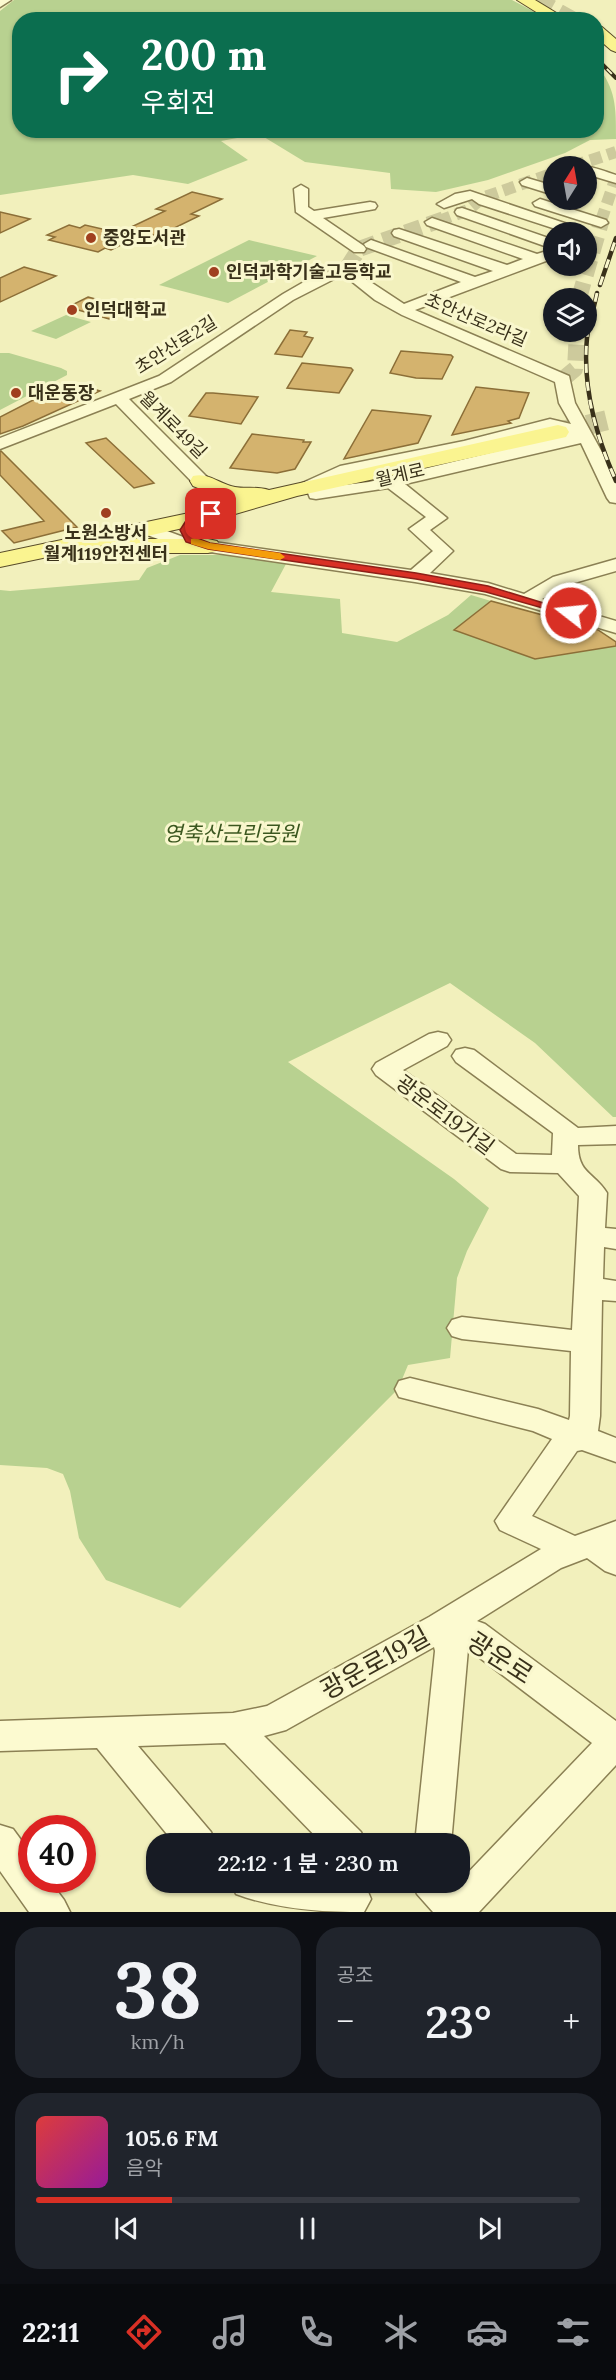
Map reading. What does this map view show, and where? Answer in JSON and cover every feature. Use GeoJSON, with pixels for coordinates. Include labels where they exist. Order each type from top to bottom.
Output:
{"type":"FeatureCollection","features":[{"type":"Feature","properties":{"kind":"main road"},"geometry":{"type":"LineString","coordinates":[[524,0],[554,12]]}},
{"type":"Feature","properties":{"kind":"main road"},"geometry":{"type":"LineString","coordinates":[[549,0],[562,12]]}},
{"type":"Feature","properties":{"kind":"main road"},"geometry":{"type":"LineString","coordinates":[[604,36],[616,47]]}},
{"type":"Feature","properties":{"kind":"main road"},"geometry":{"type":"LineString","coordinates":[[604,49],[616,58]]}},
{"type":"Feature","properties":{"kind":"main road","name":"월계로"},"geometry":{"type":"LineString","coordinates":[[0,560],[212,514],[258,508],[304,491],[566,434]]}},
{"type":"Feature","properties":{"kind":"main road"},"geometry":{"type":"LineString","coordinates":[[201,481],[231,494],[304,491]]}},
{"type":"Feature","properties":{"kind":"main road"},"geometry":{"type":"LineString","coordinates":[[201,481],[217,500],[218,505],[212,514],[185,533],[190,539],[208,546]]}},
{"type":"Feature","properties":{"kind":"main road"},"geometry":{"type":"LineString","coordinates":[[61,547],[208,546]]}},
{"type":"Feature","properties":{"kind":"street"},"geometry":{"type":"LineString","coordinates":[[0,4],[6,0]]}},
{"type":"Feature","properties":{"kind":"street"},"geometry":{"type":"LineString","coordinates":[[597,174],[615,180]]}},
{"type":"Feature","properties":{"kind":"street"},"geometry":{"type":"LineString","coordinates":[[527,182],[543,187]]}},
{"type":"Feature","properties":{"kind":"street"},"geometry":{"type":"LineString","coordinates":[[301,189],[301,208],[365,246],[474,282]]}},
{"type":"Feature","properties":{"kind":"street"},"geometry":{"type":"LineString","coordinates":[[444,204],[465,194],[479,196],[484,201],[546,222]]}},
{"type":"Feature","properties":{"kind":"street"},"geometry":{"type":"LineString","coordinates":[[525,198],[601,223]]}},
{"type":"Feature","properties":{"kind":"street"},"geometry":{"type":"LineString","coordinates":[[311,216],[370,206]]}},
{"type":"Feature","properties":{"kind":"street"},"geometry":{"type":"LineString","coordinates":[[462,212],[543,241]]}},
{"type":"Feature","properties":{"kind":"street"},"geometry":{"type":"LineString","coordinates":[[433,218],[536,259]]}},
{"type":"Feature","properties":{"kind":"street"},"geometry":{"type":"LineString","coordinates":[[399,234],[506,270]]}},
{"type":"Feature","properties":{"kind":"street","name":"초안산로2라길"},"geometry":{"type":"LineString","coordinates":[[407,312],[410,307],[543,257]]}},
{"type":"Feature","properties":{"kind":"street","name":"초안산로2길"},"geometry":{"type":"LineString","coordinates":[[0,444],[118,397],[140,391],[165,379],[249,321],[314,282],[331,275],[352,276]]}},
{"type":"Feature","properties":{"kind":"street","name":"초안산로2라길"},"geometry":{"type":"LineString","coordinates":[[352,276],[380,297],[407,312],[563,379],[567,404]]}},
{"type":"Feature","properties":{"kind":"street","name":"월계로49길"},"geometry":{"type":"LineString","coordinates":[[118,397],[201,481]]}},
{"type":"Feature","properties":{"kind":"street"},"geometry":{"type":"LineString","coordinates":[[567,404],[566,434],[616,498]]}},
{"type":"Feature","properties":{"kind":"street"},"geometry":{"type":"LineString","coordinates":[[566,434],[567,404]]}},
{"type":"Feature","properties":{"kind":"street"},"geometry":{"type":"LineString","coordinates":[[304,491],[391,482],[566,434]]}},
{"type":"Feature","properties":{"kind":"street","name":"월계로"},"geometry":{"type":"LineString","coordinates":[[391,482],[438,518],[418,529],[444,551],[416,576]]}},
{"type":"Feature","properties":{"kind":"street"},"geometry":{"type":"LineString","coordinates":[[148,529],[173,540],[488,589],[616,627]]}},
{"type":"Feature","properties":{"kind":"street"},"geometry":{"type":"LineString","coordinates":[[526,600],[560,581],[616,565]]}},
{"type":"Feature","properties":{"kind":"street","name":"광운로19가길"},"geometry":{"type":"LineString","coordinates":[[438,1040],[385,1069],[510,1163],[566,1150]]}},
{"type":"Feature","properties":{"kind":"street"},"geometry":{"type":"LineString","coordinates":[[465,1056],[566,1130],[568,1170],[593,1193],[603,1237],[602,1290],[586,1342],[585,1416],[581,1438]]}},
{"type":"Feature","properties":{"kind":"street"},"geometry":{"type":"LineString","coordinates":[[566,1150],[616,1135]]}},
{"type":"Feature","properties":{"kind":"street"},"geometry":{"type":"LineString","coordinates":[[462,1328],[586,1342]]}},
{"type":"Feature","properties":{"kind":"street"},"geometry":{"type":"LineString","coordinates":[[410,1389],[538,1421],[616,1450]]}},
{"type":"Feature","properties":{"kind":"street","name":"광운로19길"},"geometry":{"type":"LineString","coordinates":[[581,1438],[566,1443],[511,1521],[600,1547]]}},
{"type":"Feature","properties":{"kind":"street","name":"광운로19길"},"geometry":{"type":"LineString","coordinates":[[0,1736],[233,1728],[274,1719],[441,1627],[550,1559],[600,1547]]}},
{"type":"Feature","properties":{"kind":"street","name":"광운로"},"geometry":{"type":"LineString","coordinates":[[440,1893],[456,1912],[616,1742],[473,1634],[441,1627]]}},
{"type":"Feature","properties":{"kind":"street","name":"광운로"},"geometry":{"type":"LineString","coordinates":[[434,1833],[452,1651],[441,1627]]}},
{"type":"Feature","properties":{"kind":"street"},"geometry":{"type":"LineString","coordinates":[[233,1728],[337,1833]]}},
{"type":"Feature","properties":{"kind":"street"},"geometry":{"type":"LineString","coordinates":[[105,1732],[189,1833]]}},
{"type":"Feature","properties":{"kind":"street"},"geometry":{"type":"LineString","coordinates":[[0,1841],[51,1912]]}},
{"type":"Feature","properties":{"kind":"street"},"geometry":{"type":"LineString","coordinates":[[308,1893],[335,1898],[353,1898]]}},
{"type":"Feature","properties":{"kind":"green space"},"geometry":{"type":"Polygon","coordinates":[[[14,0],[512,0],[535,12],[12,12],[12,138],[237,138],[221,141],[248,160],[188,184],[133,175],[0,195],[0,11],[14,0]]]}},
{"type":"Feature","properties":{"kind":"green space"},"geometry":{"type":"Polygon","coordinates":[[[604,76],[608,82],[614,99],[616,139],[590,140],[565,153],[556,156],[543,156],[543,161],[488,180],[436,192],[391,189],[390,173],[305,162],[266,138],[604,138],[604,76]]]}},
{"type":"Feature","properties":{"kind":"green space"},"geometry":{"type":"Polygon","coordinates":[[[249,240],[317,256],[228,303],[159,285],[249,240]]]}},
{"type":"Feature","properties":{"kind":"green space"},"geometry":{"type":"Polygon","coordinates":[[[66,315],[91,322],[56,339],[31,331],[66,315]]]}},
{"type":"Feature","properties":{"kind":"green space","name":"대운동장"},"geometry":{"type":"Polygon","coordinates":[[[0,353],[9,353],[61,368],[67,371],[67,375],[0,410],[0,353]]]}},
{"type":"Feature","properties":{"kind":"green space","name":"영축산근린공원"},"geometry":{"type":"Polygon","coordinates":[[[180,555],[227,555],[286,564],[271,592],[340,599],[342,633],[397,642],[448,615],[471,595],[491,601],[455,630],[535,659],[616,646],[616,1117],[613,1117],[535,1043],[450,983],[288,1062],[454,1179],[489,1208],[467,1251],[457,1278],[450,1358],[408,1365],[398,1389],[180,1608],[106,1580],[79,1538],[70,1491],[63,1474],[47,1468],[0,1465],[0,590],[139,580],[147,568],[180,555]]]}},
{"type":"Feature","properties":{"kind":"building"},"geometry":{"type":"Polygon","coordinates":[[[192,192],[222,199],[191,214],[199,216],[158,236],[127,229],[165,211],[156,209],[192,192]]]}},
{"type":"Feature","properties":{"kind":"building"},"geometry":{"type":"Polygon","coordinates":[[[0,212],[30,219],[0,233],[0,212]]]}},
{"type":"Feature","properties":{"kind":"building","name":"중앙도서관"},"geometry":{"type":"Polygon","coordinates":[[[69,225],[80,228],[85,225],[137,237],[111,250],[105,248],[98,252],[49,240],[55,237],[47,235],[69,225]]]}},
{"type":"Feature","properties":{"kind":"building"},"geometry":{"type":"Polygon","coordinates":[[[24,267],[56,276],[0,302],[0,278],[24,267]]]}},
{"type":"Feature","properties":{"kind":"building"},"geometry":{"type":"Polygon","coordinates":[[[88,297],[129,308],[109,319],[68,307],[88,297]]]}},
{"type":"Feature","properties":{"kind":"building"},"geometry":{"type":"Polygon","coordinates":[[[290,330],[307,332],[304,336],[313,338],[302,357],[275,354],[290,330]]]}},
{"type":"Feature","properties":{"kind":"building"},"geometry":{"type":"Polygon","coordinates":[[[401,351],[453,357],[442,379],[416,378],[390,373],[401,351]]]}},
{"type":"Feature","properties":{"kind":"building"},"geometry":{"type":"Polygon","coordinates":[[[302,363],[353,370],[339,393],[287,388],[302,363]]]}},
{"type":"Feature","properties":{"kind":"building"},"geometry":{"type":"Polygon","coordinates":[[[68,382],[100,391],[0,434],[0,417],[68,382]]]}},
{"type":"Feature","properties":{"kind":"building"},"geometry":{"type":"Polygon","coordinates":[[[476,387],[529,393],[519,418],[508,421],[511,423],[452,435],[476,387]]]}},
{"type":"Feature","properties":{"kind":"building"},"geometry":{"type":"Polygon","coordinates":[[[206,393],[258,397],[241,424],[189,416],[206,393]]]}},
{"type":"Feature","properties":{"kind":"building"},"geometry":{"type":"Polygon","coordinates":[[[372,410],[431,416],[418,443],[344,459],[372,410]]]}},
{"type":"Feature","properties":{"kind":"building"},"geometry":{"type":"Polygon","coordinates":[[[252,434],[311,442],[295,469],[277,473],[230,468],[252,434]]]}},
{"type":"Feature","properties":{"kind":"building"},"geometry":{"type":"Polygon","coordinates":[[[106,438],[154,483],[134,488],[86,443],[106,438]]]}},
{"type":"Feature","properties":{"kind":"building"},"geometry":{"type":"Polygon","coordinates":[[[0,451],[77,527],[14,543],[2,531],[44,521],[0,475],[0,451]]]}},
{"type":"Feature","properties":{"kind":"building"},"geometry":{"type":"Polygon","coordinates":[[[491,601],[598,630],[616,642],[616,646],[535,659],[454,630],[491,601]]]}},
{"type":"Feature","properties":{"kind":"tunnel"},"geometry":{"type":"LineString","coordinates":[[538,0],[560,12]]}},
{"type":"Feature","properties":{"kind":"tunnel"},"geometry":{"type":"LineString","coordinates":[[597,158],[616,152]]}},
{"type":"Feature","properties":{"kind":"tunnel"},"geometry":{"type":"LineString","coordinates":[[439,221],[468,210],[482,198],[543,177]]}},
{"type":"Feature","properties":{"kind":"tunnel"},"geometry":{"type":"LineString","coordinates":[[601,221],[616,177]]}},
{"type":"Feature","properties":{"kind":"tunnel"},"geometry":{"type":"LineString","coordinates":[[347,268],[359,249],[444,219]]}},
{"type":"Feature","properties":{"kind":"tunnel"},"geometry":{"type":"LineString","coordinates":[[582,288],[602,219]]}},
{"type":"Feature","properties":{"kind":"tunnel"},"geometry":{"type":"LineString","coordinates":[[563,379],[575,369],[576,342]]}},
{"type":"Feature","properties":{"kind":"tunnel"},"geometry":{"type":"LineString","coordinates":[[558,432],[616,418]]}},
{"type":"Feature","properties":{"kind":"railway"},"geometry":{"type":"LineString","coordinates":[[604,66],[616,78]]}},
{"type":"Feature","properties":{"kind":"railway"},"geometry":{"type":"LineString","coordinates":[[600,285],[616,238]]}},
{"type":"Feature","properties":{"kind":"railway"},"geometry":{"type":"LineString","coordinates":[[587,342],[587,375],[592,411],[602,447],[616,481]]}},
{"type":"Feature","properties":{"kind":"slow traffic"},"geometry":{"type":"LineString","coordinates":[[195,542],[280,557]]}},
{"type":"Feature","properties":{"kind":"place","name":"중앙도서관"},"geometry":{"type":"Point","coordinates":[91,238]}},
{"type":"Feature","properties":{"kind":"place","name":"인덕과학기술고등학교"},"geometry":{"type":"Point","coordinates":[214,272]}},
{"type":"Feature","properties":{"kind":"place","name":"인덕대학교"},"geometry":{"type":"Point","coordinates":[72,310]}},
{"type":"Feature","properties":{"kind":"place","name":"대운동장"},"geometry":{"type":"Point","coordinates":[16,393]}},
{"type":"Feature","properties":{"kind":"place","name":"노원소방서 월계119안전센터"},"geometry":{"type":"Point","coordinates":[106,513]}},
{"type":"Feature","properties":{"kind":"route"},"geometry":{"type":"LineString","coordinates":[[211,514],[193,519],[186,526],[185,533],[190,539],[208,546],[416,576],[488,589],[571,613]]}}]}
